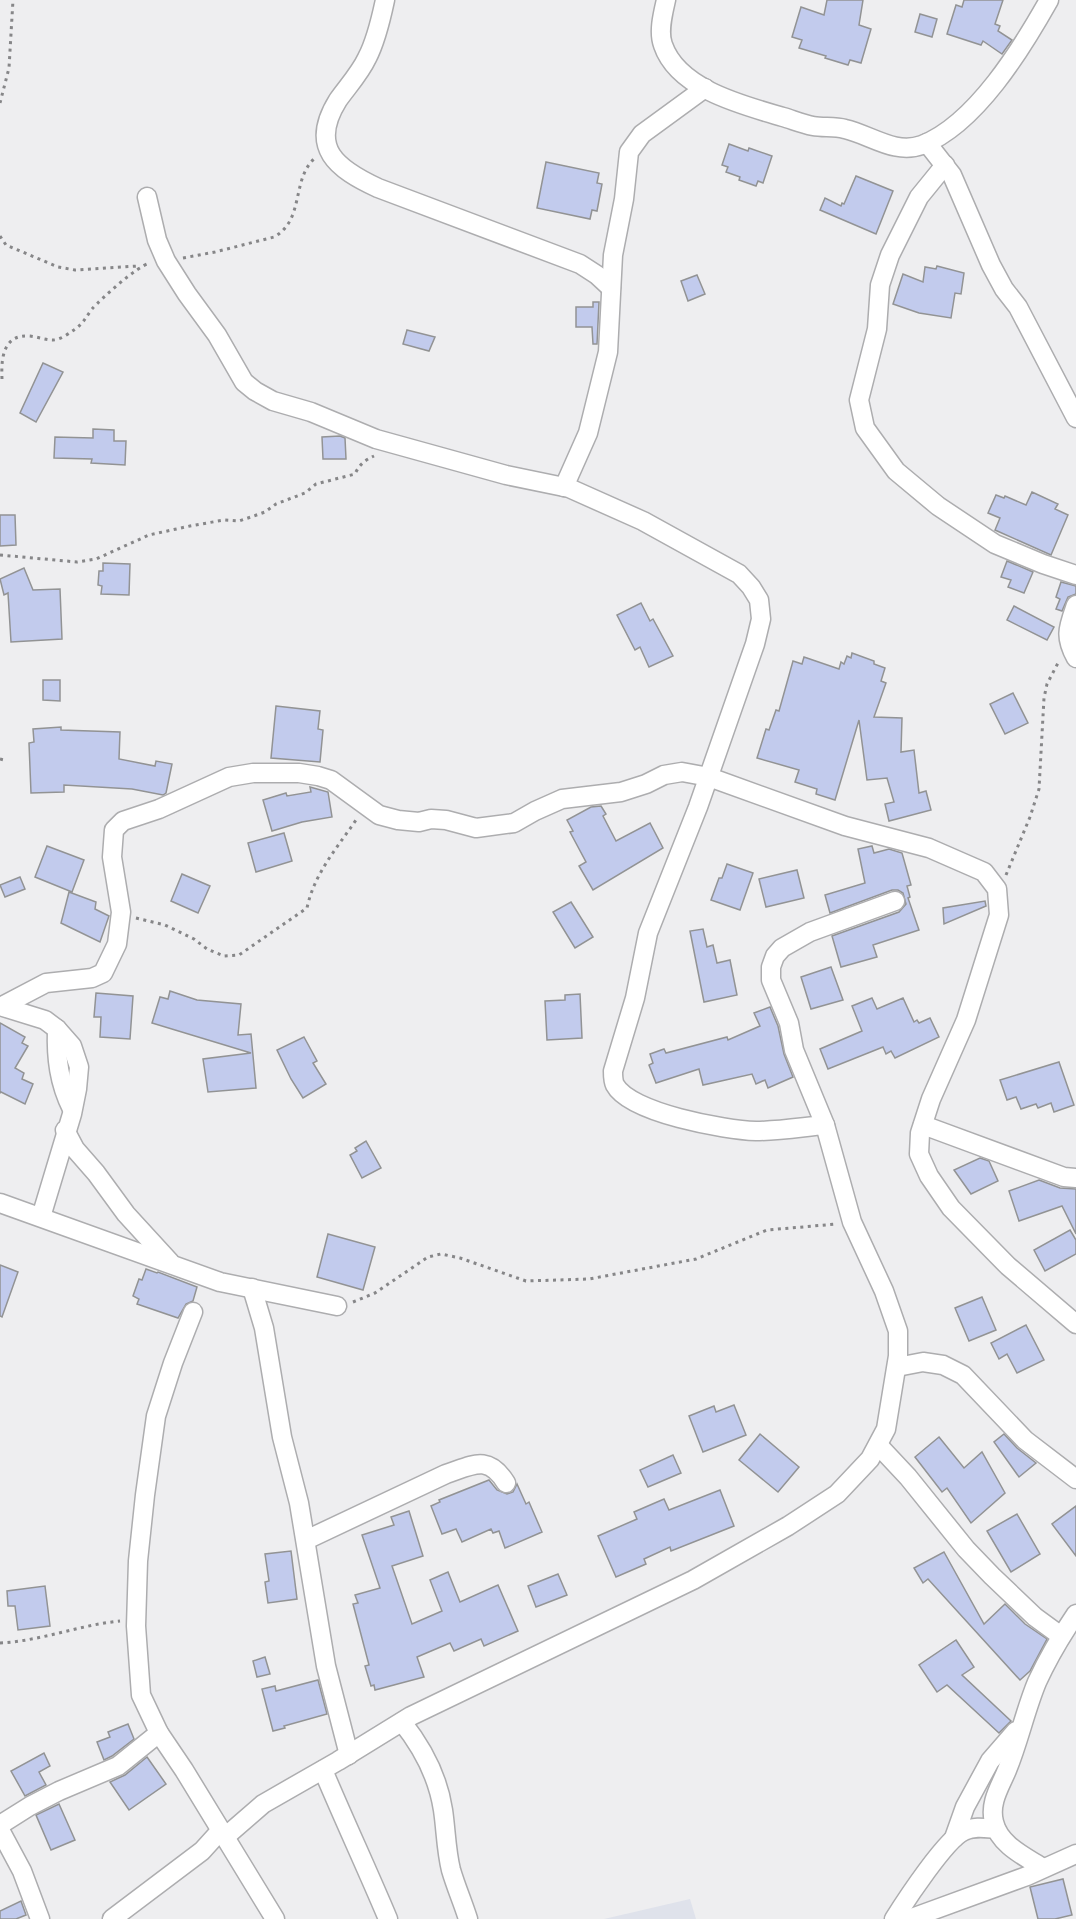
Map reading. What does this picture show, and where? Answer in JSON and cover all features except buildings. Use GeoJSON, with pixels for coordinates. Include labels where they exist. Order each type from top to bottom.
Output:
{"type":"FeatureCollection","features":[{"type":"Feature","properties":{"kind":"street"},"geometry":{"type":"LineString","coordinates":[[385,0],[368,58],[337,102],[328,124],[326,142],[335,163],[354,177],[406,199],[563,257],[597,275],[611,288]]}},
{"type":"Feature","properties":{"kind":"street"},"geometry":{"type":"LineString","coordinates":[[666,0],[662,43],[672,64],[688,79],[752,108],[814,126],[845,129],[887,145],[905,148],[942,135],[981,100],[999,78],[1049,0]]}},
{"type":"Feature","properties":{"kind":"street"},"geometry":{"type":"LineString","coordinates":[[564,487],[588,433],[608,352],[613,255],[624,200],[629,152],[642,134],[705,88]]}},
{"type":"Feature","properties":{"kind":"street"},"geometry":{"type":"LineString","coordinates":[[927,142],[960,189],[991,265],[1018,307],[1076,418]]}},
{"type":"Feature","properties":{"kind":"street"},"geometry":{"type":"LineString","coordinates":[[945,165],[919,197],[890,255],[880,285],[878,329],[859,400],[866,428],[896,471],[938,506],[995,544],[1076,575]]}},
{"type":"Feature","properties":{"kind":"street"},"geometry":{"type":"LineString","coordinates":[[147,196],[157,240],[166,261],[217,335],[244,382],[255,391],[273,401],[311,412],[376,440],[506,475],[564,487],[643,521],[739,574],[751,587],[759,600],[761,619],[755,644],[709,777],[648,933],[635,998],[613,1071],[613,1083],[631,1100],[676,1118],[757,1131],[825,1125]]}},
{"type":"Feature","properties":{"kind":"street"},"geometry":{"type":"LineString","coordinates":[[1072,650],[1068,626],[1076,605]]}},
{"type":"Feature","properties":{"kind":"street"},"geometry":{"type":"LineString","coordinates":[[1,1006],[46,983],[92,978],[103,973],[117,944],[120,912],[112,857],[114,830],[123,821],[159,809],[229,777],[253,773],[299,773],[318,776],[331,780],[379,815],[419,822],[431,819],[446,820],[476,828],[514,823],[562,799],[621,792],[664,775],[682,771],[709,777],[836,823],[929,848],[984,872],[997,889],[999,915],[966,1020],[931,1099],[920,1133],[919,1154],[929,1176],[951,1208],[1008,1266],[1076,1324]]}},
{"type":"Feature","properties":{"kind":"street"},"geometry":{"type":"LineString","coordinates":[[112,1919],[263,1804],[402,1722],[537,1654],[693,1580],[788,1526],[837,1494],[870,1459],[886,1429],[897,1367],[898,1331],[884,1291],[852,1222],[825,1125],[794,1050],[789,1023],[771,980],[771,967],[775,956],[782,948],[810,932],[895,901]]}},
{"type":"Feature","properties":{"kind":"street"},"geometry":{"type":"LineString","coordinates":[[1,1006],[45,1020],[57,1029],[59,1075],[72,1109],[41,1217]]}},
{"type":"Feature","properties":{"kind":"street"},"geometry":{"type":"LineString","coordinates":[[923,1125],[1064,1177],[1076,1178]]}},
{"type":"Feature","properties":{"kind":"street"},"geometry":{"type":"LineString","coordinates":[[65,1130],[75,1149],[126,1214],[171,1264]]}},
{"type":"Feature","properties":{"kind":"street"},"geometry":{"type":"LineString","coordinates":[[0,1203],[220,1282],[337,1306]]}},
{"type":"Feature","properties":{"kind":"street"},"geometry":{"type":"LineString","coordinates":[[252,1288],[264,1328],[280,1427],[299,1503],[326,1666],[349,1755]]}},
{"type":"Feature","properties":{"kind":"street"},"geometry":{"type":"LineString","coordinates":[[193,1312],[156,1416],[138,1561],[136,1626],[141,1695],[159,1733],[275,1919]]}},
{"type":"Feature","properties":{"kind":"street"},"geometry":{"type":"LineString","coordinates":[[897,1367],[923,1362],[943,1365],[963,1375],[1025,1440],[1076,1479]]}},
{"type":"Feature","properties":{"kind":"street"},"geometry":{"type":"LineString","coordinates":[[878,1445],[908,1477],[966,1549],[1035,1617],[1061,1636]]}},
{"type":"Feature","properties":{"kind":"street"},"geometry":{"type":"LineString","coordinates":[[306,1540],[446,1474],[468,1466],[489,1465],[498,1471],[506,1483]]}},
{"type":"Feature","properties":{"kind":"street"},"geometry":{"type":"LineString","coordinates":[[1043,1868],[1016,1852],[996,1829],[992,1812],[1037,1683],[1061,1636],[1076,1614]]}},
{"type":"Feature","properties":{"kind":"street"},"geometry":{"type":"LineString","coordinates":[[402,1722],[417,1740],[436,1782],[444,1812],[451,1870],[468,1919]]}},
{"type":"Feature","properties":{"kind":"street"},"geometry":{"type":"LineString","coordinates":[[954,1838],[965,1807],[990,1761],[1022,1724]]}},
{"type":"Feature","properties":{"kind":"street"},"geometry":{"type":"LineString","coordinates":[[0,1825],[59,1791],[118,1766],[159,1733]]}},
{"type":"Feature","properties":{"kind":"street"},"geometry":{"type":"LineString","coordinates":[[323,1770],[363,1857],[387,1919]]}},
{"type":"Feature","properties":{"kind":"street"},"geometry":{"type":"LineString","coordinates":[[894,1919],[911,1892],[954,1838],[973,1828],[996,1829]]}},
{"type":"Feature","properties":{"kind":"street"},"geometry":{"type":"LineString","coordinates":[[0,1830],[22,1871],[40,1919]]}},
{"type":"Feature","properties":{"kind":"street"},"geometry":{"type":"LineString","coordinates":[[909,1919],[1076,1854]]}},
{"type":"Feature","properties":{"kind":"path"},"geometry":{"type":"LineString","coordinates":[[0,103],[9,68],[13,0]]}},
{"type":"Feature","properties":{"kind":"path"},"geometry":{"type":"LineString","coordinates":[[2,379],[5,347],[12,340],[28,336],[54,340],[61,338],[84,322],[93,308],[140,266],[215,252],[282,233],[290,223],[296,208],[305,170],[318,155],[329,150]]}},
{"type":"Feature","properties":{"kind":"path"},"geometry":{"type":"LineString","coordinates":[[0,236],[6,245],[58,267],[75,270],[140,266]]}},
{"type":"Feature","properties":{"kind":"path"},"geometry":{"type":"LineString","coordinates":[[0,555],[77,562],[96,559],[149,534],[239,520],[265,512],[276,504],[305,493],[316,484],[355,474],[358,467],[366,460],[402,447]]}},
{"type":"Feature","properties":{"kind":"path"},"geometry":{"type":"LineString","coordinates":[[998,894],[1016,855],[1039,789],[1042,716],[1047,684],[1072,650]]}},
{"type":"Feature","properties":{"kind":"path"},"geometry":{"type":"LineString","coordinates":[[120,912],[144,921],[165,925],[224,956],[239,955],[307,908],[310,891],[366,806]]}},
{"type":"Feature","properties":{"kind":"path"},"geometry":{"type":"LineString","coordinates":[[337,1306],[359,1301],[428,1257],[441,1254],[460,1258],[526,1281],[589,1279],[696,1259],[767,1230],[852,1222]]}},
{"type":"Feature","properties":{"kind":"path"},"geometry":{"type":"LineString","coordinates":[[0,1643],[50,1637],[102,1623],[121,1621],[136,1626]]}},
{"type":"Feature","properties":{"kind":"shaded area"},"geometry":{"type":"Polygon","coordinates":[[[690,1899],[696,1919],[604,1919],[690,1899]]]}}]}
